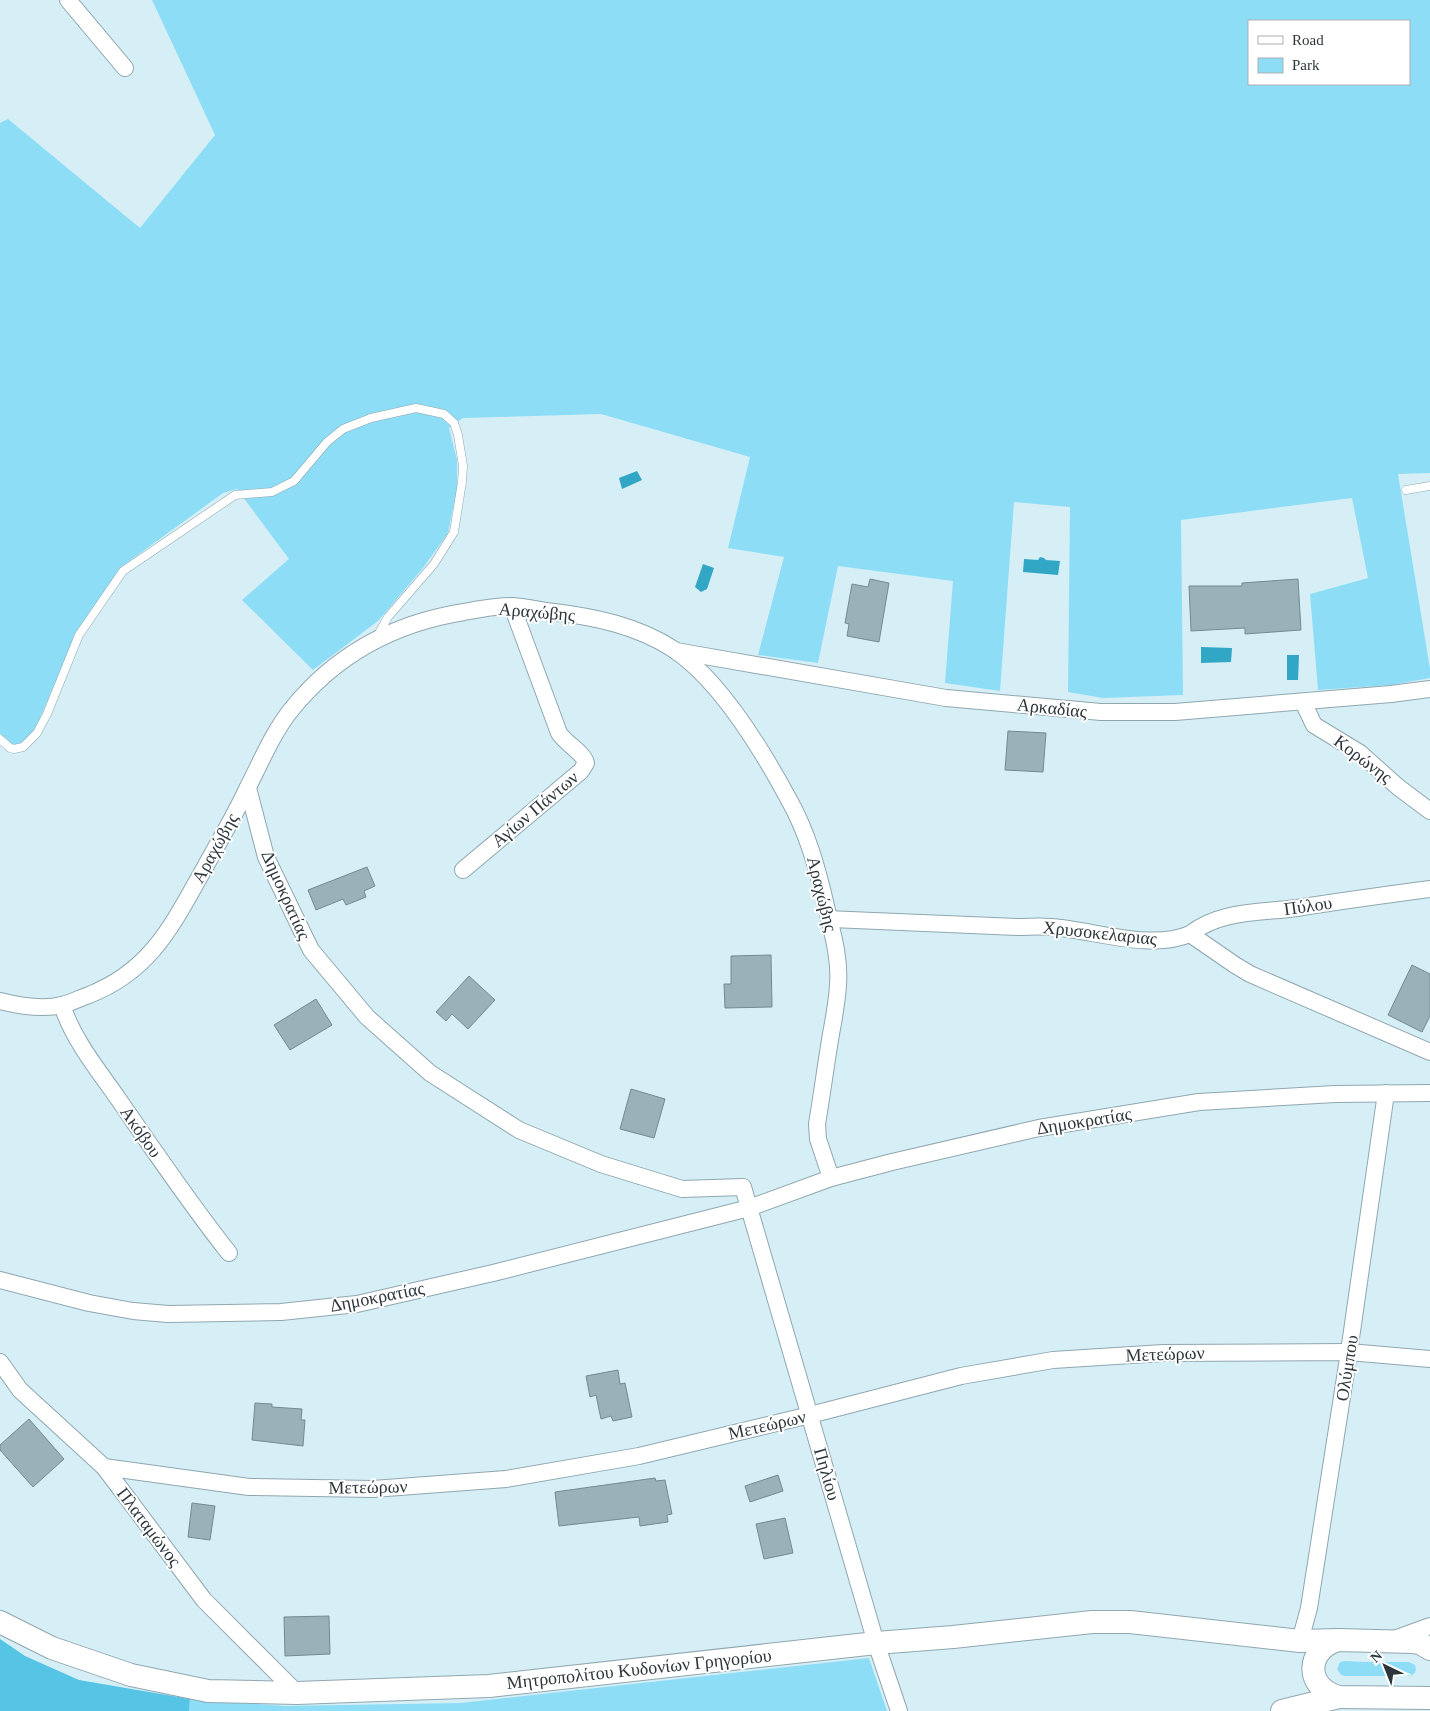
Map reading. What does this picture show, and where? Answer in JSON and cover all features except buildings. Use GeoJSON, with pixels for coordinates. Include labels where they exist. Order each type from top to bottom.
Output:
{"type":"FeatureCollection","features":[{"type":"Feature","properties":{"kind":"street"},"geometry":{"type":"LineString","coordinates":[[68,0],[125,68]]}},
{"type":"Feature","properties":{"kind":"street","name":"Αραχώβης"},"geometry":{"type":"LineString","coordinates":[[0,1001],[32,1007],[62,1005],[107,987],[140,964],[174,923],[248,788],[271,741],[291,710],[328,672],[351,654],[377,638],[424,620],[483,608],[512,606],[579,615],[612,623],[656,639],[676,651],[693,665],[742,721],[800,819],[808,840],[830,919],[837,952],[838,988],[817,1124],[818,1139],[831,1178]]}},
{"type":"Feature","properties":{"kind":"street","name":"Αγίων Πάντων"},"geometry":{"type":"LineString","coordinates":[[463,870],[581,771],[586,763],[584,757],[565,741],[559,732],[512,606]]}},
{"type":"Feature","properties":{"kind":"street","name":"Αρκαδίας"},"geometry":{"type":"LineString","coordinates":[[676,651],[946,698],[1101,712],[1175,712],[1303,702],[1430,689]]}},
{"type":"Feature","properties":{"kind":"street","name":"Κορώνης"},"geometry":{"type":"LineString","coordinates":[[1303,702],[1314,725],[1360,753],[1398,787],[1430,811]]}},
{"type":"Feature","properties":{"kind":"street","name":"Δημοκρατίας"},"geometry":{"type":"LineString","coordinates":[[248,788],[266,857],[311,950],[367,1017],[430,1073],[519,1130],[601,1164],[682,1189],[743,1187],[749,1208]]}},
{"type":"Feature","properties":{"kind":"street","name":"Πύλου"},"geometry":{"type":"LineString","coordinates":[[1190,934],[1201,925],[1215,919],[1239,914],[1430,889]]}},
{"type":"Feature","properties":{"kind":"street","name":"Χρυσοκελαριας"},"geometry":{"type":"LineString","coordinates":[[830,919],[919,924],[1052,927],[1134,939],[1160,940],[1183,937],[1190,934]]}},
{"type":"Feature","properties":{"kind":"street"},"geometry":{"type":"LineString","coordinates":[[1190,934],[1250,974],[1430,1052]]}},
{"type":"Feature","properties":{"kind":"street","name":"Ακόβου"},"geometry":{"type":"LineString","coordinates":[[62,1005],[66,1017],[84,1049],[192,1207],[229,1253]]}},
{"type":"Feature","properties":{"kind":"street","name":"Δημοκρατίας"},"geometry":{"type":"LineString","coordinates":[[0,1280],[57,1296],[133,1311],[176,1314],[291,1311],[356,1304],[493,1273],[749,1208],[831,1178],[1039,1128],[1199,1102],[1386,1092],[1430,1093]]}},
{"type":"Feature","properties":{"kind":"street","name":"Ολύμπου"},"geometry":{"type":"LineString","coordinates":[[1294,1641],[1309,1608],[1349,1352],[1386,1092]]}},
{"type":"Feature","properties":{"kind":"street","name":"Πηλίου"},"geometry":{"type":"LineString","coordinates":[[749,1208],[876,1643],[899,1711]]}},
{"type":"Feature","properties":{"kind":"street","name":"Μετεώρων"},"geometry":{"type":"LineString","coordinates":[[104,1466],[249,1487],[373,1489],[506,1479],[639,1456],[961,1376],[1053,1360],[1163,1353],[1349,1352],[1430,1359]]}},
{"type":"Feature","properties":{"kind":"street","name":"Πλαταμώνος"},"geometry":{"type":"LineString","coordinates":[[0,1362],[20,1390],[104,1466],[204,1600],[297,1693]]}},
{"type":"Feature","properties":{"kind":"street","name":"Μητροπολίτου Κυδονίων Γρηγορίου"},"geometry":{"type":"LineString","coordinates":[[0,1622],[52,1648],[131,1676],[208,1691],[297,1693],[489,1686],[876,1643],[1092,1622],[1130,1622],[1294,1641],[1413,1642],[1420,1643],[1430,1649]]}},
{"type":"Feature","properties":{"kind":"street"},"geometry":{"type":"LineString","coordinates":[[1385,1641],[1430,1626]]}},
{"type":"Feature","properties":{"kind":"street"},"geometry":{"type":"LineString","coordinates":[[1278,1711],[1302,1689],[1313,1668],[1316,1655],[1322,1648],[1338,1640]]}},
{"type":"Feature","properties":{"kind":"street"},"geometry":{"type":"LineString","coordinates":[[1294,1641],[1305,1653],[1313,1668],[1316,1682],[1329,1694],[1339,1697]]}},
{"type":"Feature","properties":{"kind":"street"},"geometry":{"type":"LineString","coordinates":[[1282,1711],[1339,1697],[1427,1695]]}},
{"type":"Feature","properties":{"kind":"lane"},"geometry":{"type":"LineString","coordinates":[[0,739],[14,750],[27,744],[37,733],[47,714],[79,636],[123,571],[235,495],[272,492],[294,481],[327,442],[343,429],[370,418],[416,408],[444,414],[454,423],[458,434],[463,466],[454,532],[434,564],[388,617],[377,638]]}},
{"type":"Feature","properties":{"kind":"lane"},"geometry":{"type":"LineString","coordinates":[[1406,490],[1430,486]]}},
{"type":"Feature","properties":{"kind":"green space"},"geometry":{"type":"Polygon","coordinates":[[[152,0],[1430,0],[1430,473],[1398,474],[1430,678],[1391,685],[1318,690],[1310,594],[1368,578],[1352,498],[1181,520],[1183,695],[1103,698],[1068,692],[1070,507],[1014,502],[1000,691],[945,683],[953,581],[838,566],[818,663],[758,655],[784,557],[728,548],[750,457],[601,414],[463,418],[449,428],[457,460],[457,488],[448,533],[423,568],[378,621],[313,670],[242,600],[289,559],[237,489],[223,493],[121,567],[76,635],[36,727],[26,739],[12,746],[0,733],[0,123],[8,119],[140,228],[215,135],[152,0]]]}},
{"type":"Feature","properties":{"kind":"green space"},"geometry":{"type":"Polygon","coordinates":[[[869,1658],[887,1711],[189,1711],[190,1699],[285,1706],[460,1703],[869,1658]]]}},
{"type":"Feature","properties":{"kind":"green space"},"geometry":{"type":"Polygon","coordinates":[[[1340,1662],[1409,1662],[1415,1665],[1416,1671],[1410,1676],[1345,1676],[1341,1675],[1337,1669],[1340,1662]]]}},
{"type":"Feature","properties":{"kind":"shaded area"},"geometry":{"type":"Polygon","coordinates":[[[637,471],[642,480],[622,489],[619,478],[637,471]]]}},
{"type":"Feature","properties":{"kind":"shaded area"},"geometry":{"type":"Polygon","coordinates":[[[1040,557],[1046,560],[1060,561],[1058,575],[1023,572],[1024,559],[1038,560],[1040,557]]]}},
{"type":"Feature","properties":{"kind":"shaded area"},"geometry":{"type":"Polygon","coordinates":[[[703,564],[714,568],[707,589],[701,592],[695,587],[703,564]]]}},
{"type":"Feature","properties":{"kind":"shaded area"},"geometry":{"type":"Polygon","coordinates":[[[1201,647],[1232,648],[1231,662],[1201,663],[1201,647]]]}},
{"type":"Feature","properties":{"kind":"shaded area"},"geometry":{"type":"Polygon","coordinates":[[[1287,655],[1299,655],[1298,680],[1287,680],[1287,655]]]}},
{"type":"Feature","properties":{"kind":"shaded area"},"geometry":{"type":"Polygon","coordinates":[[[0,1639],[25,1656],[79,1680],[190,1699],[189,1711],[0,1711],[0,1639]]]}}]}
